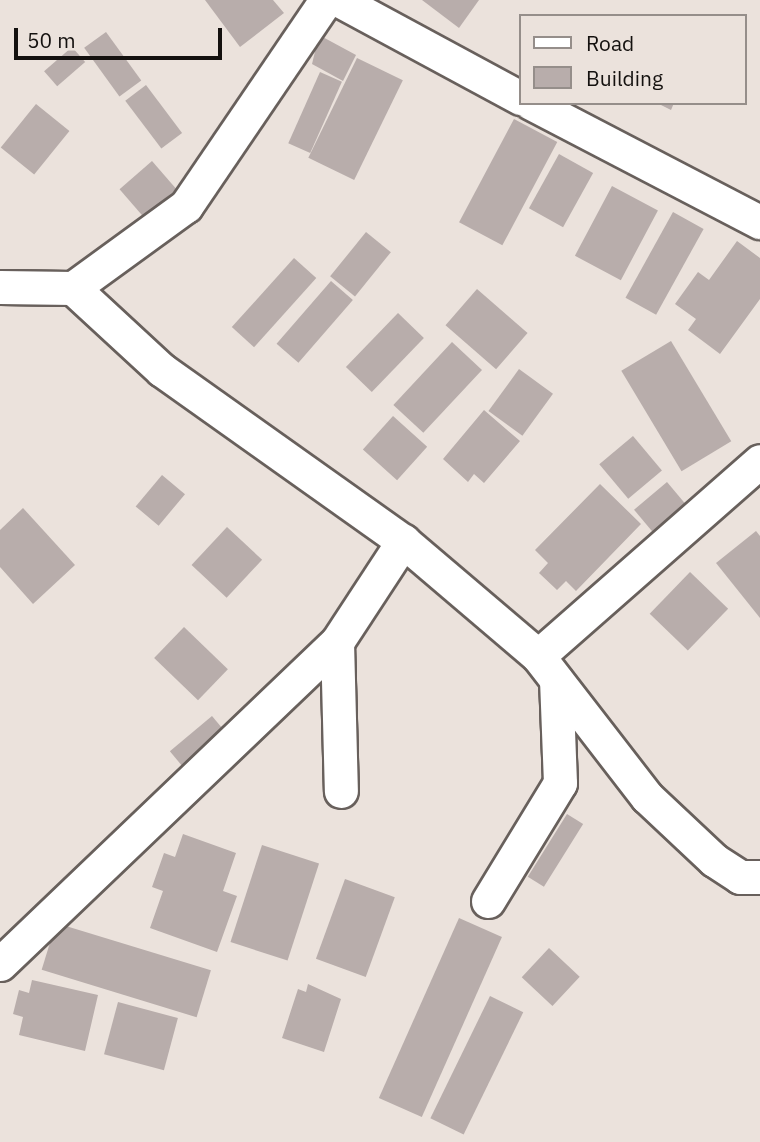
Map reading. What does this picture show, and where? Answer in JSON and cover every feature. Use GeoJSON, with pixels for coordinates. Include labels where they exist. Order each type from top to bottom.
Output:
{"type":"FeatureCollection","features":[{"type":"Feature","properties":{"kind":"street"},"geometry":{"type":"LineString","coordinates":[[0,287],[73,288],[186,206],[326,0]]}},
{"type":"Feature","properties":{"kind":"street"},"geometry":{"type":"LineString","coordinates":[[339,0],[518,97]]}},
{"type":"Feature","properties":{"kind":"street"},"geometry":{"type":"LineString","coordinates":[[535,105],[760,222]]}},
{"type":"Feature","properties":{"kind":"street"},"geometry":{"type":"LineString","coordinates":[[73,288],[162,370],[403,541],[547,668],[647,797],[715,860],[740,877],[760,877]]}},
{"type":"Feature","properties":{"kind":"street"},"geometry":{"type":"LineString","coordinates":[[547,668],[760,461]]}},
{"type":"Feature","properties":{"kind":"street"},"geometry":{"type":"LineString","coordinates":[[0,964],[337,642],[403,541]]}},
{"type":"Feature","properties":{"kind":"street"},"geometry":{"type":"LineString","coordinates":[[337,642],[341,791]]}},
{"type":"Feature","properties":{"kind":"street"},"geometry":{"type":"LineString","coordinates":[[488,901],[560,783],[547,668]]}},
{"type":"Feature","properties":{"kind":"building"},"geometry":{"type":"Polygon","coordinates":[[[205,0],[273,0],[284,13],[240,47],[205,0]]]}},
{"type":"Feature","properties":{"kind":"building"},"geometry":{"type":"Polygon","coordinates":[[[422,0],[479,0],[459,28],[422,0]]]}},
{"type":"Feature","properties":{"kind":"building"},"geometry":{"type":"Polygon","coordinates":[[[106,32],[141,81],[119,96],[84,48],[106,32]]]}},
{"type":"Feature","properties":{"kind":"building"},"geometry":{"type":"Polygon","coordinates":[[[319,35],[356,55],[343,81],[312,64],[319,35]]]}},
{"type":"Feature","properties":{"kind":"building"},"geometry":{"type":"Polygon","coordinates":[[[72,47],[85,62],[57,86],[44,71],[72,47]]]}},
{"type":"Feature","properties":{"kind":"building"},"geometry":{"type":"Polygon","coordinates":[[[357,58],[403,80],[354,180],[308,158],[357,58]]]}},
{"type":"Feature","properties":{"kind":"building"},"geometry":{"type":"Polygon","coordinates":[[[320,72],[342,82],[310,153],[288,143],[320,72]]]}},
{"type":"Feature","properties":{"kind":"building"},"geometry":{"type":"Polygon","coordinates":[[[146,85],[182,133],[161,149],[125,101],[146,85]]]}},
{"type":"Feature","properties":{"kind":"building"},"geometry":{"type":"Polygon","coordinates":[[[36,104],[69,131],[34,175],[1,148],[36,104]]]}},
{"type":"Feature","properties":{"kind":"building"},"geometry":{"type":"Polygon","coordinates":[[[514,119],[557,142],[502,245],[459,222],[514,119]]]}},
{"type":"Feature","properties":{"kind":"building"},"geometry":{"type":"Polygon","coordinates":[[[559,154],[593,173],[563,227],[529,208],[559,154]]]}},
{"type":"Feature","properties":{"kind":"building"},"geometry":{"type":"Polygon","coordinates":[[[152,161],[176,189],[144,217],[120,189],[152,161]]]}},
{"type":"Feature","properties":{"kind":"building"},"geometry":{"type":"Polygon","coordinates":[[[612,186],[658,210],[621,280],[575,256],[612,186]]]}},
{"type":"Feature","properties":{"kind":"building"},"geometry":{"type":"Polygon","coordinates":[[[673,212],[704,229],[656,315],[625,298],[673,212]]]}},
{"type":"Feature","properties":{"kind":"building"},"geometry":{"type":"Polygon","coordinates":[[[366,232],[391,252],[355,296],[330,276],[366,232]]]}},
{"type":"Feature","properties":{"kind":"building"},"geometry":{"type":"Polygon","coordinates":[[[737,241],[760,258],[760,299],[720,354],[688,330],[696,319],[675,304],[698,272],[709,280],[737,241]]]}},
{"type":"Feature","properties":{"kind":"building"},"geometry":{"type":"Polygon","coordinates":[[[294,258],[316,278],[254,347],[232,327],[294,258]]]}},
{"type":"Feature","properties":{"kind":"building"},"geometry":{"type":"Polygon","coordinates":[[[331,281],[353,300],[298,363],[277,344],[331,281]]]}},
{"type":"Feature","properties":{"kind":"building"},"geometry":{"type":"Polygon","coordinates":[[[477,289],[528,333],[496,369],[446,325],[477,289]]]}},
{"type":"Feature","properties":{"kind":"building"},"geometry":{"type":"Polygon","coordinates":[[[398,313],[424,338],[372,392],[346,367],[398,313]]]}},
{"type":"Feature","properties":{"kind":"building"},"geometry":{"type":"Polygon","coordinates":[[[671,341],[731,441],[682,471],[621,371],[671,341]]]}},
{"type":"Feature","properties":{"kind":"building"},"geometry":{"type":"Polygon","coordinates":[[[452,342],[482,370],[423,433],[393,405],[452,342]]]}},
{"type":"Feature","properties":{"kind":"building"},"geometry":{"type":"Polygon","coordinates":[[[519,369],[553,394],[522,436],[488,411],[519,369]]]}},
{"type":"Feature","properties":{"kind":"building"},"geometry":{"type":"Polygon","coordinates":[[[484,410],[520,441],[484,483],[474,474],[468,482],[443,459],[484,410]]]}},
{"type":"Feature","properties":{"kind":"building"},"geometry":{"type":"Polygon","coordinates":[[[393,416],[427,447],[397,480],[363,449],[393,416]]]}},
{"type":"Feature","properties":{"kind":"building"},"geometry":{"type":"Polygon","coordinates":[[[633,436],[662,470],[628,499],[599,464],[633,436]]]}},
{"type":"Feature","properties":{"kind":"building"},"geometry":{"type":"Polygon","coordinates":[[[162,475],[185,494],[159,526],[136,506],[162,475]]]}},
{"type":"Feature","properties":{"kind":"building"},"geometry":{"type":"Polygon","coordinates":[[[667,482],[687,506],[654,533],[634,510],[667,482]]]}},
{"type":"Feature","properties":{"kind":"building"},"geometry":{"type":"Polygon","coordinates":[[[600,484],[641,524],[576,591],[566,581],[557,590],[539,573],[548,563],[535,550],[600,484]]]}},
{"type":"Feature","properties":{"kind":"building"},"geometry":{"type":"Polygon","coordinates":[[[23,508],[75,565],[33,604],[0,567],[0,530],[23,508]]]}},
{"type":"Feature","properties":{"kind":"building"},"geometry":{"type":"Polygon","coordinates":[[[227,527],[262,560],[227,598],[192,565],[227,527]]]}},
{"type":"Feature","properties":{"kind":"building"},"geometry":{"type":"Polygon","coordinates":[[[756,531],[760,536],[760,618],[716,563],[756,531]]]}},
{"type":"Feature","properties":{"kind":"building"},"geometry":{"type":"Polygon","coordinates":[[[690,572],[728,609],[688,651],[650,614],[690,572]]]}},
{"type":"Feature","properties":{"kind":"building"},"geometry":{"type":"Polygon","coordinates":[[[184,627],[228,669],[198,700],[154,658],[184,627]]]}},
{"type":"Feature","properties":{"kind":"building"},"geometry":{"type":"Polygon","coordinates":[[[212,716],[229,736],[187,771],[170,751],[212,716]]]}},
{"type":"Feature","properties":{"kind":"building"},"geometry":{"type":"Polygon","coordinates":[[[567,814],[583,824],[544,887],[528,877],[567,814]]]}},
{"type":"Feature","properties":{"kind":"building"},"geometry":{"type":"Polygon","coordinates":[[[183,834],[236,853],[223,891],[237,896],[217,952],[150,928],[163,891],[152,887],[164,853],[175,857],[183,834]]]}},
{"type":"Feature","properties":{"kind":"building"},"geometry":{"type":"Polygon","coordinates":[[[262,845],[319,864],[288,961],[230,942],[262,845]]]}},
{"type":"Feature","properties":{"kind":"building"},"geometry":{"type":"Polygon","coordinates":[[[345,879],[395,897],[366,977],[316,959],[345,879]]]}},
{"type":"Feature","properties":{"kind":"building"},"geometry":{"type":"Polygon","coordinates":[[[459,918],[502,937],[422,1117],[379,1098],[459,918]]]}},
{"type":"Feature","properties":{"kind":"building"},"geometry":{"type":"Polygon","coordinates":[[[56,923],[211,970],[197,1017],[42,970],[56,923]]]}},
{"type":"Feature","properties":{"kind":"building"},"geometry":{"type":"Polygon","coordinates":[[[549,948],[580,977],[552,1006],[522,977],[549,948]]]}},
{"type":"Feature","properties":{"kind":"building"},"geometry":{"type":"Polygon","coordinates":[[[32,980],[98,995],[85,1051],[19,1035],[23,1017],[13,1014],[19,990],[29,993],[32,980]]]}},
{"type":"Feature","properties":{"kind":"building"},"geometry":{"type":"Polygon","coordinates":[[[308,984],[341,999],[324,1052],[282,1038],[298,989],[306,992],[308,984]]]}},
{"type":"Feature","properties":{"kind":"building"},"geometry":{"type":"Polygon","coordinates":[[[490,996],[523,1012],[464,1134],[430,1118],[490,996]]]}},
{"type":"Feature","properties":{"kind":"building"},"geometry":{"type":"Polygon","coordinates":[[[118,1002],[178,1018],[164,1070],[104,1054],[118,1002]]]}}]}
